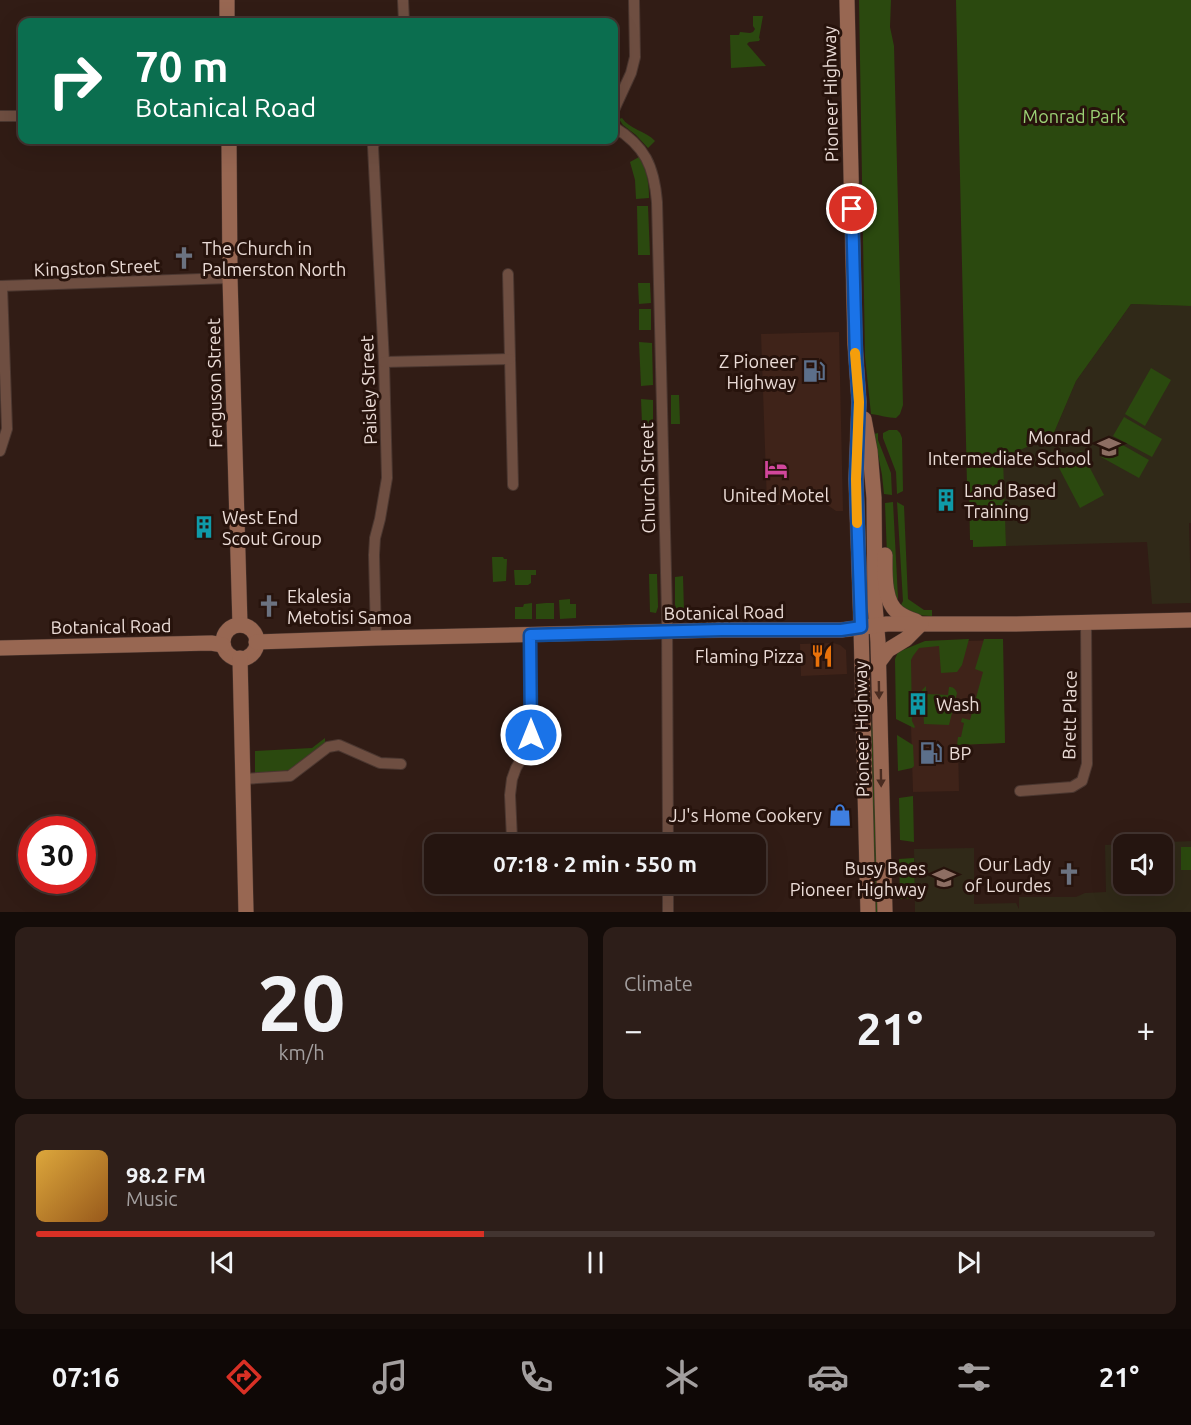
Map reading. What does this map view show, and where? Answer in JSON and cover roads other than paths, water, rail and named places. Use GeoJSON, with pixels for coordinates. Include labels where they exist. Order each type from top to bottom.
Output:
{"type":"FeatureCollection","features":[{"type":"Feature","properties":{"kind":"main road"},"geometry":{"type":"LineString","coordinates":[[227,0],[227,18]]}},
{"type":"Feature","properties":{"kind":"main road","name":"Pioneer Highway"},"geometry":{"type":"LineString","coordinates":[[847,0],[855,344],[859,402],[856,479],[869,626],[878,642],[885,912]]}},
{"type":"Feature","properties":{"kind":"main road","name":"Ferguson Street"},"geometry":{"type":"LineString","coordinates":[[229,144],[230,278],[240,625]]}},
{"type":"Feature","properties":{"kind":"main road","name":"Pioneer Highway"},"geometry":{"type":"LineString","coordinates":[[859,402],[870,452],[874,498],[869,626],[868,912]]}},
{"type":"Feature","properties":{"kind":"main road"},"geometry":{"type":"LineString","coordinates":[[870,452],[881,493],[886,590],[897,612],[921,624],[906,639],[888,650],[879,662]]}},
{"type":"Feature","properties":{"kind":"main road","name":"Botanical Road"},"geometry":{"type":"LineString","coordinates":[[256,642],[841,630],[887,624],[1191,620]]}},
{"type":"Feature","properties":{"kind":"main road"},"geometry":{"type":"LineString","coordinates":[[235,625],[240,625],[252,630],[256,642],[253,651],[240,658],[231,656],[223,645],[226,631],[235,625]]}},
{"type":"Feature","properties":{"kind":"main road","name":"Botanical Road"},"geometry":{"type":"LineString","coordinates":[[0,648],[211,643],[223,645]]}},
{"type":"Feature","properties":{"kind":"main road"},"geometry":{"type":"LineString","coordinates":[[240,658],[246,912]]}},
{"type":"Feature","properties":{"kind":"street"},"geometry":{"type":"LineString","coordinates":[[403,0],[404,18]]}},
{"type":"Feature","properties":{"kind":"street"},"geometry":{"type":"LineString","coordinates":[[618,102],[636,57],[634,0]]}},
{"type":"Feature","properties":{"kind":"street"},"geometry":{"type":"LineString","coordinates":[[0,116],[18,116]]}},
{"type":"Feature","properties":{"kind":"street","name":"Church Street"},"geometry":{"type":"LineString","coordinates":[[618,130],[637,144],[645,154],[656,188],[667,632],[668,834]]}},
{"type":"Feature","properties":{"kind":"street","name":"Paisley Street"},"geometry":{"type":"LineString","coordinates":[[374,144],[387,478],[374,545],[376,638]]}},
{"type":"Feature","properties":{"kind":"street"},"geometry":{"type":"LineString","coordinates":[[508,274],[513,485]]}},
{"type":"Feature","properties":{"kind":"street","name":"Kingston Street"},"geometry":{"type":"LineString","coordinates":[[1,286],[230,278]]}},
{"type":"Feature","properties":{"kind":"street"},"geometry":{"type":"LineString","coordinates":[[0,451],[7,429],[1,286]]}},
{"type":"Feature","properties":{"kind":"street"},"geometry":{"type":"LineString","coordinates":[[384,362],[510,359]]}},
{"type":"Feature","properties":{"kind":"street","name":"Brett Place"},"geometry":{"type":"LineString","coordinates":[[1020,791],[1072,787],[1083,781],[1087,764],[1086,622]]}},
{"type":"Feature","properties":{"kind":"street"},"geometry":{"type":"LineString","coordinates":[[512,834],[510,795],[512,779],[528,748],[531,735],[530,635]]}},
{"type":"Feature","properties":{"kind":"street"},"geometry":{"type":"LineString","coordinates":[[243,778],[290,776],[328,747],[339,745],[380,763],[402,764]]}},
{"type":"Feature","properties":{"kind":"street"},"geometry":{"type":"LineString","coordinates":[[668,894],[668,912]]}},
{"type":"Feature","properties":{"kind":"place","name":"The Church in Palmerston North"},"geometry":{"type":"Point","coordinates":[184,258]}},
{"type":"Feature","properties":{"kind":"place","name":"Z Pioneer Highway"},"geometry":{"type":"Point","coordinates":[814,371]}},
{"type":"Feature","properties":{"kind":"place","name":"Monrad Intermediate School"},"geometry":{"type":"Point","coordinates":[1109,447]}},
{"type":"Feature","properties":{"kind":"place","name":"United Motel"},"geometry":{"type":"Point","coordinates":[776,469]}},
{"type":"Feature","properties":{"kind":"place","name":"Land Based Training"},"geometry":{"type":"Point","coordinates":[946,500]}},
{"type":"Feature","properties":{"kind":"place","name":"West End Scout Group"},"geometry":{"type":"Point","coordinates":[204,527]}},
{"type":"Feature","properties":{"kind":"place","name":"Ekalesia Metotisi Samoa"},"geometry":{"type":"Point","coordinates":[269,606]}},
{"type":"Feature","properties":{"kind":"place","name":"Flaming Pizza"},"geometry":{"type":"Point","coordinates":[822,656]}},
{"type":"Feature","properties":{"kind":"place","name":"Wash"},"geometry":{"type":"Point","coordinates":[918,704]}},
{"type":"Feature","properties":{"kind":"place","name":"BP"},"geometry":{"type":"Point","coordinates":[931,753]}},
{"type":"Feature","properties":{"kind":"place","name":"JJ's Home Cookery"},"geometry":{"type":"Point","coordinates":[840,815]}},
{"type":"Feature","properties":{"kind":"place","name":"Our Lady of Lourdes"},"geometry":{"type":"Point","coordinates":[1069,874]}},
{"type":"Feature","properties":{"kind":"place","name":"Busy Bees Pioneer Highway"},"geometry":{"type":"Point","coordinates":[944,878]}},
{"type":"Feature","properties":{"kind":"park label","name":"Monrad Park"},"geometry":{"type":"Point","coordinates":[1074,116]}}]}
